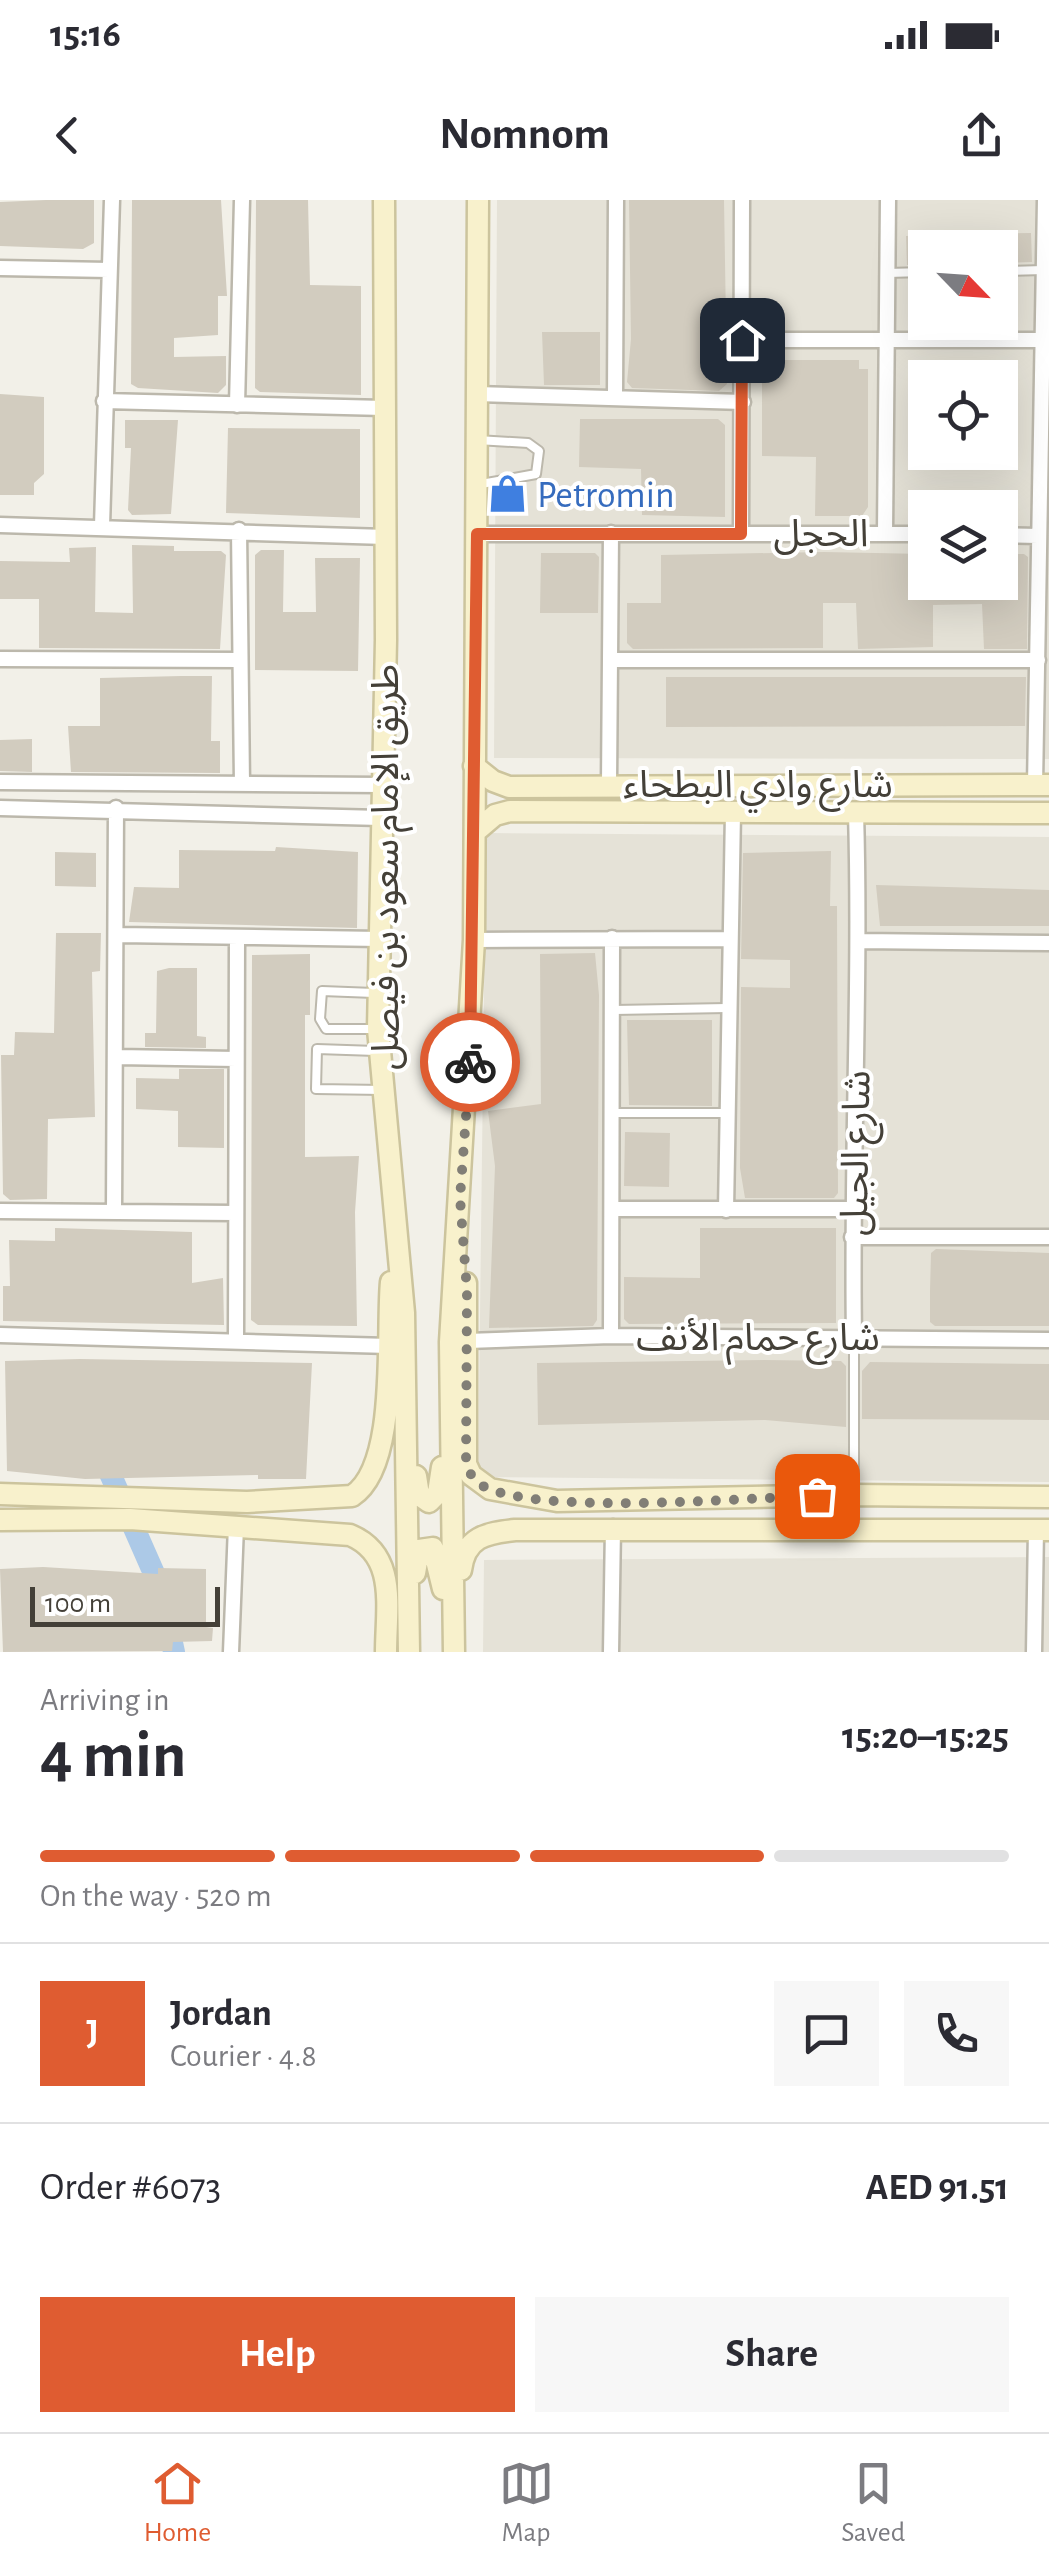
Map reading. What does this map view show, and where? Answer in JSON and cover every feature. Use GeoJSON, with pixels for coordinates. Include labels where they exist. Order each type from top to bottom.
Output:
{"type":"FeatureCollection","features":[{"type":"Feature","properties":{"kind":"street"},"geometry":{"type":"LineString","coordinates":[[102,526],[112,200]]}},
{"type":"Feature","properties":{"kind":"street"},"geometry":{"type":"LineString","coordinates":[[238,404],[242,200]]}},
{"type":"Feature","properties":{"kind":"street","name":"طريق الإمام سعود بن فيصل"},"geometry":{"type":"LineString","coordinates":[[384,200],[386,538],[378,1029],[407,1393],[405,1648]]}},
{"type":"Feature","properties":{"kind":"street"},"geometry":{"type":"LineString","coordinates":[[407,1393],[414,1428],[417,1486],[420,1496],[429,1502],[438,1493],[441,1482],[451,1376],[474,940],[478,200]]}},
{"type":"Feature","properties":{"kind":"street"},"geometry":{"type":"LineString","coordinates":[[615,397],[616,200]]}},
{"type":"Feature","properties":{"kind":"street"},"geometry":{"type":"LineString","coordinates":[[741,534],[742,200]]}},
{"type":"Feature","properties":{"kind":"street"},"geometry":{"type":"LineString","coordinates":[[886,533],[888,200]]}},
{"type":"Feature","properties":{"kind":"street"},"geometry":{"type":"LineString","coordinates":[[1042,785],[1038,536],[1046,340],[1045,200]]}},
{"type":"Feature","properties":{"kind":"street"},"geometry":{"type":"LineString","coordinates":[[0,268],[109,270]]}},
{"type":"Feature","properties":{"kind":"street"},"geometry":{"type":"LineString","coordinates":[[742,340],[1046,340]]}},
{"type":"Feature","properties":{"kind":"street"},"geometry":{"type":"LineString","coordinates":[[478,394],[742,402]]}},
{"type":"Feature","properties":{"kind":"street"},"geometry":{"type":"LineString","coordinates":[[104,400],[384,408]]}},
{"type":"Feature","properties":{"kind":"street"},"geometry":{"type":"LineString","coordinates":[[0,525],[239,530],[386,538]]}},
{"type":"Feature","properties":{"kind":"street"},"geometry":{"type":"LineString","coordinates":[[239,530],[242,784]]}},
{"type":"Feature","properties":{"kind":"street"},"geometry":{"type":"LineString","coordinates":[[608,784],[611,533]]}},
{"type":"Feature","properties":{"kind":"street","name":"الحجل"},"geometry":{"type":"LineString","coordinates":[[477,534],[908,534]]}},
{"type":"Feature","properties":{"kind":"street"},"geometry":{"type":"LineString","coordinates":[[1018,535],[1038,536]]}},
{"type":"Feature","properties":{"kind":"street"},"geometry":{"type":"LineString","coordinates":[[0,658],[240,660]]}},
{"type":"Feature","properties":{"kind":"street"},"geometry":{"type":"LineString","coordinates":[[610,660],[1038,660]]}},
{"type":"Feature","properties":{"kind":"street","name":"شارع وادي البطحاء"},"geometry":{"type":"LineString","coordinates":[[474,766],[494,782],[509,786],[1042,785]]}},
{"type":"Feature","properties":{"kind":"street"},"geometry":{"type":"LineString","coordinates":[[0,782],[381,785]]}},
{"type":"Feature","properties":{"kind":"street"},"geometry":{"type":"LineString","coordinates":[[0,808],[116,808],[382,818]]}},
{"type":"Feature","properties":{"kind":"street"},"geometry":{"type":"LineString","coordinates":[[114,1210],[119,934],[116,808]]}},
{"type":"Feature","properties":{"kind":"street","name":"شارع وادي البطحاء"},"geometry":{"type":"LineString","coordinates":[[475,832],[496,815],[510,811],[1049,813]]}},
{"type":"Feature","properties":{"kind":"street"},"geometry":{"type":"LineString","coordinates":[[726,1210],[733,812]]}},
{"type":"Feature","properties":{"kind":"street","name":"شارع الجيل"},"geometry":{"type":"LineString","coordinates":[[854,1337],[852,1209],[860,942],[856,812]]}},
{"type":"Feature","properties":{"kind":"street"},"geometry":{"type":"LineString","coordinates":[[119,934],[380,939]]}},
{"type":"Feature","properties":{"kind":"street"},"geometry":{"type":"LineString","coordinates":[[611,1336],[612,938]]}},
{"type":"Feature","properties":{"kind":"street"},"geometry":{"type":"LineString","coordinates":[[474,940],[729,938]]}},
{"type":"Feature","properties":{"kind":"street"},"geometry":{"type":"LineString","coordinates":[[236,1340],[237,939]]}},
{"type":"Feature","properties":{"kind":"street"},"geometry":{"type":"LineString","coordinates":[[860,942],[1049,943]]}},
{"type":"Feature","properties":{"kind":"street"},"geometry":{"type":"LineString","coordinates":[[117,1057],[236,1059]]}},
{"type":"Feature","properties":{"kind":"street"},"geometry":{"type":"LineString","coordinates":[[460,1198],[468,1341],[466,1464],[471,1475],[490,1489],[545,1500]]}},
{"type":"Feature","properties":{"kind":"street"},"geometry":{"type":"LineString","coordinates":[[614,1209],[852,1209]]}},
{"type":"Feature","properties":{"kind":"street"},"geometry":{"type":"LineString","coordinates":[[0,1211],[235,1213]]}},
{"type":"Feature","properties":{"kind":"street"},"geometry":{"type":"LineString","coordinates":[[0,1494],[324,1500],[352,1496],[372,1477],[382,1439],[395,1225]]}},
{"type":"Feature","properties":{"kind":"street"},"geometry":{"type":"LineString","coordinates":[[852,1237],[1049,1237]]}},
{"type":"Feature","properties":{"kind":"street"},"geometry":{"type":"LineString","coordinates":[[0,1336],[389,1346]]}},
{"type":"Feature","properties":{"kind":"street","name":"شارع حمام الأنف"},"geometry":{"type":"LineString","coordinates":[[468,1341],[611,1336],[1049,1340]]}},
{"type":"Feature","properties":{"kind":"street"},"geometry":{"type":"LineString","coordinates":[[451,1376],[453,1647]]}},
{"type":"Feature","properties":{"kind":"street"},"geometry":{"type":"LineString","coordinates":[[531,1529],[512,1524],[507,1511],[522,1501],[545,1500],[854,1495],[1049,1498]]}},
{"type":"Feature","properties":{"kind":"street"},"geometry":{"type":"LineString","coordinates":[[322,1532],[337,1528],[346,1514],[342,1506],[324,1500]]}},
{"type":"Feature","properties":{"kind":"street"},"geometry":{"type":"LineString","coordinates":[[0,1520],[130,1519],[322,1532],[365,1541],[380,1556],[386,1583],[386,1652]]}},
{"type":"Feature","properties":{"kind":"street"},"geometry":{"type":"LineString","coordinates":[[231,1652],[236,1526]]}},
{"type":"Feature","properties":{"kind":"street"},"geometry":{"type":"LineString","coordinates":[[453,1647],[467,1545],[493,1532],[613,1527],[1042,1529],[1034,1652]]}},
{"type":"Feature","properties":{"kind":"street"},"geometry":{"type":"LineString","coordinates":[[611,1652],[613,1527]]}},
{"type":"Feature","properties":{"kind":"street"},"geometry":{"type":"LineString","coordinates":[[405,1648],[417,1554],[429,1547],[437,1552],[453,1647]]}},
{"type":"Feature","properties":{"kind":"street"},"geometry":{"type":"LineString","coordinates":[[386,1626],[405,1648]]}},
{"type":"Feature","properties":{"kind":"lane"},"geometry":{"type":"LineString","coordinates":[[1018,271],[1044,270]]}},
{"type":"Feature","properties":{"kind":"lane"},"geometry":{"type":"LineString","coordinates":[[887,273],[908,272]]}},
{"type":"Feature","properties":{"kind":"lane"},"geometry":{"type":"LineString","coordinates":[[477,440],[536,446],[539,468],[530,476],[477,485]]}},
{"type":"Feature","properties":{"kind":"lane"},"geometry":{"type":"LineString","coordinates":[[378,1029],[326,1029],[320,1020],[322,991],[379,993]]}},
{"type":"Feature","properties":{"kind":"lane"},"geometry":{"type":"LineString","coordinates":[[614,1010],[727,1008]]}},
{"type":"Feature","properties":{"kind":"lane"},"geometry":{"type":"LineString","coordinates":[[380,1051],[317,1050],[316,1089],[384,1090]]}},
{"type":"Feature","properties":{"kind":"lane"},"geometry":{"type":"LineString","coordinates":[[612,1113],[727,1113]]}},
{"type":"Feature","properties":{"kind":"lane","name":"شارع الجيل"},"geometry":{"type":"LineString","coordinates":[[854,1337],[854,1495]]}},
{"type":"Feature","properties":{"kind":"shaded area"},"geometry":{"type":"Polygon","coordinates":[[[497,200],[1049,200],[1049,759],[494,758],[497,200]]]}},
{"type":"Feature","properties":{"kind":"shaded area"},"geometry":{"type":"Polygon","coordinates":[[[486,833],[1049,837],[1049,1482],[478,1477],[486,833]]]}},
{"type":"Feature","properties":{"kind":"shaded area"},"geometry":{"type":"Polygon","coordinates":[[[1049,1557],[1049,1652],[483,1652],[484,1560],[1049,1557]]]}},
{"type":"Feature","properties":{"kind":"building"},"geometry":{"type":"Polygon","coordinates":[[[94,200],[94,243],[83,249],[0,246],[0,202],[94,200]]]}},
{"type":"Feature","properties":{"kind":"building"},"geometry":{"type":"Polygon","coordinates":[[[132,200],[221,200],[227,296],[218,296],[218,335],[174,338],[174,357],[226,356],[226,385],[218,393],[138,388],[131,384],[132,200]]]}},
{"type":"Feature","properties":{"kind":"building"},"geometry":{"type":"Polygon","coordinates":[[[256,200],[308,200],[310,285],[361,286],[361,395],[260,392],[255,388],[256,200]]]}},
{"type":"Feature","properties":{"kind":"building"},"geometry":{"type":"Polygon","coordinates":[[[629,200],[724,200],[727,384],[719,391],[632,388],[627,382],[631,339],[629,200]]]}},
{"type":"Feature","properties":{"kind":"building"},"geometry":{"type":"Polygon","coordinates":[[[1018,233],[1031,233],[1032,262],[1018,262],[1018,233]]]}},
{"type":"Feature","properties":{"kind":"building"},"geometry":{"type":"Polygon","coordinates":[[[542,332],[600,332],[600,385],[544,385],[542,332]]]}},
{"type":"Feature","properties":{"kind":"building"},"geometry":{"type":"Polygon","coordinates":[[[769,360],[859,360],[859,369],[868,369],[868,507],[862,516],[815,516],[816,457],[762,456],[762,366],[769,360]]]}},
{"type":"Feature","properties":{"kind":"building"},"geometry":{"type":"Polygon","coordinates":[[[0,394],[44,397],[44,474],[34,483],[34,495],[0,495],[0,394]]]}},
{"type":"Feature","properties":{"kind":"building"},"geometry":{"type":"Polygon","coordinates":[[[580,419],[718,419],[725,425],[725,517],[642,515],[641,469],[579,467],[580,419]]]}},
{"type":"Feature","properties":{"kind":"building"},"geometry":{"type":"Polygon","coordinates":[[[125,420],[178,420],[171,514],[132,515],[128,510],[131,448],[125,448],[125,420]]]}},
{"type":"Feature","properties":{"kind":"building"},"geometry":{"type":"Polygon","coordinates":[[[228,428],[360,429],[360,518],[226,513],[228,428]]]}},
{"type":"Feature","properties":{"kind":"building"},"geometry":{"type":"Polygon","coordinates":[[[132,545],[174,546],[174,551],[221,551],[226,555],[220,649],[39,648],[39,599],[0,599],[0,561],[70,562],[69,548],[96,547],[95,612],[133,613],[132,545]]]}},
{"type":"Feature","properties":{"kind":"building"},"geometry":{"type":"Polygon","coordinates":[[[261,550],[284,550],[283,612],[316,612],[315,558],[360,558],[358,671],[255,670],[255,555],[261,550]]]}},
{"type":"Feature","properties":{"kind":"building"},"geometry":{"type":"Polygon","coordinates":[[[541,553],[595,553],[599,557],[598,613],[540,613],[541,553]]]}},
{"type":"Feature","properties":{"kind":"building"},"geometry":{"type":"Polygon","coordinates":[[[908,554],[908,600],[1018,600],[1018,554],[1024,554],[1028,557],[1027,649],[984,649],[982,604],[933,605],[933,647],[858,649],[856,603],[823,603],[823,648],[633,649],[627,643],[627,603],[661,603],[661,555],[908,554]]]}},
{"type":"Feature","properties":{"kind":"building"},"geometry":{"type":"Polygon","coordinates":[[[212,676],[211,741],[220,741],[220,773],[71,772],[68,726],[100,726],[100,678],[212,676]]]}},
{"type":"Feature","properties":{"kind":"building"},"geometry":{"type":"Polygon","coordinates":[[[666,677],[1026,677],[1025,726],[666,727],[666,677]]]}},
{"type":"Feature","properties":{"kind":"building"},"geometry":{"type":"Polygon","coordinates":[[[32,739],[32,772],[0,771],[0,740],[32,739]]]}},
{"type":"Feature","properties":{"kind":"building"},"geometry":{"type":"Polygon","coordinates":[[[276,847],[358,852],[357,928],[129,922],[134,887],[179,888],[179,850],[275,851],[276,847]]]}},
{"type":"Feature","properties":{"kind":"building"},"geometry":{"type":"Polygon","coordinates":[[[831,851],[830,906],[837,906],[838,1193],[834,1198],[745,1198],[740,1168],[741,987],[790,988],[790,960],[741,959],[743,853],[831,851]]]}},
{"type":"Feature","properties":{"kind":"building"},"geometry":{"type":"Polygon","coordinates":[[[55,852],[96,853],[96,887],[55,886],[55,852]]]}},
{"type":"Feature","properties":{"kind":"building"},"geometry":{"type":"Polygon","coordinates":[[[876,885],[1049,890],[1049,926],[880,926],[876,885]]]}},
{"type":"Feature","properties":{"kind":"building"},"geometry":{"type":"Polygon","coordinates":[[[56,933],[101,933],[100,971],[92,972],[95,1117],[48,1119],[47,1199],[10,1200],[3,1194],[1,1055],[14,1055],[15,1032],[54,1033],[56,933]]]}},
{"type":"Feature","properties":{"kind":"building"},"geometry":{"type":"Polygon","coordinates":[[[595,953],[599,995],[597,1320],[593,1326],[489,1328],[495,1166],[488,1111],[541,1104],[540,954],[595,953]]]}},
{"type":"Feature","properties":{"kind":"building"},"geometry":{"type":"Polygon","coordinates":[[[310,954],[310,1015],[305,1015],[305,1157],[359,1156],[355,1212],[357,1326],[258,1325],[251,1320],[252,955],[310,954]]]}},
{"type":"Feature","properties":{"kind":"building"},"geometry":{"type":"Polygon","coordinates":[[[197,968],[197,1036],[206,1037],[206,1048],[145,1047],[145,1033],[156,1033],[157,971],[197,968]]]}},
{"type":"Feature","properties":{"kind":"building"},"geometry":{"type":"Polygon","coordinates":[[[627,1020],[712,1020],[712,1106],[629,1105],[627,1020]]]}},
{"type":"Feature","properties":{"kind":"building"},"geometry":{"type":"Polygon","coordinates":[[[179,1069],[224,1069],[224,1148],[178,1147],[178,1111],[136,1109],[136,1078],[179,1079],[179,1069]]]}},
{"type":"Feature","properties":{"kind":"building"},"geometry":{"type":"Polygon","coordinates":[[[625,1132],[670,1133],[669,1187],[624,1186],[625,1132]]]}},
{"type":"Feature","properties":{"kind":"building"},"geometry":{"type":"Polygon","coordinates":[[[55,1228],[192,1232],[192,1283],[223,1278],[224,1325],[3,1321],[3,1286],[10,1286],[9,1240],[55,1241],[55,1228]]]}},
{"type":"Feature","properties":{"kind":"building"},"geometry":{"type":"Polygon","coordinates":[[[700,1228],[836,1228],[836,1323],[629,1324],[624,1319],[624,1277],[700,1278],[700,1228]]]}},
{"type":"Feature","properties":{"kind":"building"},"geometry":{"type":"Polygon","coordinates":[[[936,1249],[1049,1253],[1049,1326],[935,1326],[930,1322],[930,1291],[931,1253],[936,1249]]]}},
{"type":"Feature","properties":{"kind":"building"},"geometry":{"type":"Polygon","coordinates":[[[5,1361],[312,1363],[306,1479],[258,1479],[258,1475],[85,1479],[7,1471],[5,1361]]]}},
{"type":"Feature","properties":{"kind":"building"},"geometry":{"type":"Polygon","coordinates":[[[841,1361],[846,1366],[846,1427],[765,1420],[538,1425],[537,1363],[841,1361]]]}},
{"type":"Feature","properties":{"kind":"building"},"geometry":{"type":"Polygon","coordinates":[[[870,1362],[1049,1364],[1049,1420],[862,1419],[862,1371],[870,1362]]]}},
{"type":"Feature","properties":{"kind":"building"},"geometry":{"type":"Polygon","coordinates":[[[43,1567],[158,1574],[158,1568],[206,1569],[206,1627],[213,1628],[212,1641],[173,1642],[172,1651],[3,1652],[0,1569],[43,1567]]]}},
{"type":"Feature","properties":{"kind":"waterway"},"geometry":{"type":"LineString","coordinates":[[96,1452],[105,1462],[160,1587],[174,1652]]}},
{"type":"Feature","properties":{"kind":"way so far"},"geometry":{"type":"LineString","coordinates":[[470,1062],[460,1198],[467,1291],[466,1464],[471,1475],[490,1489],[558,1501],[817,1496]]}},
{"type":"Feature","properties":{"kind":"place","name":"Petromin"},"geometry":{"type":"Point","coordinates":[507,494]}},
{"type":"Feature","properties":{"kind":"route"},"geometry":{"type":"LineString","coordinates":[[470,1062],[477,534],[741,534],[742,340]]}}]}
